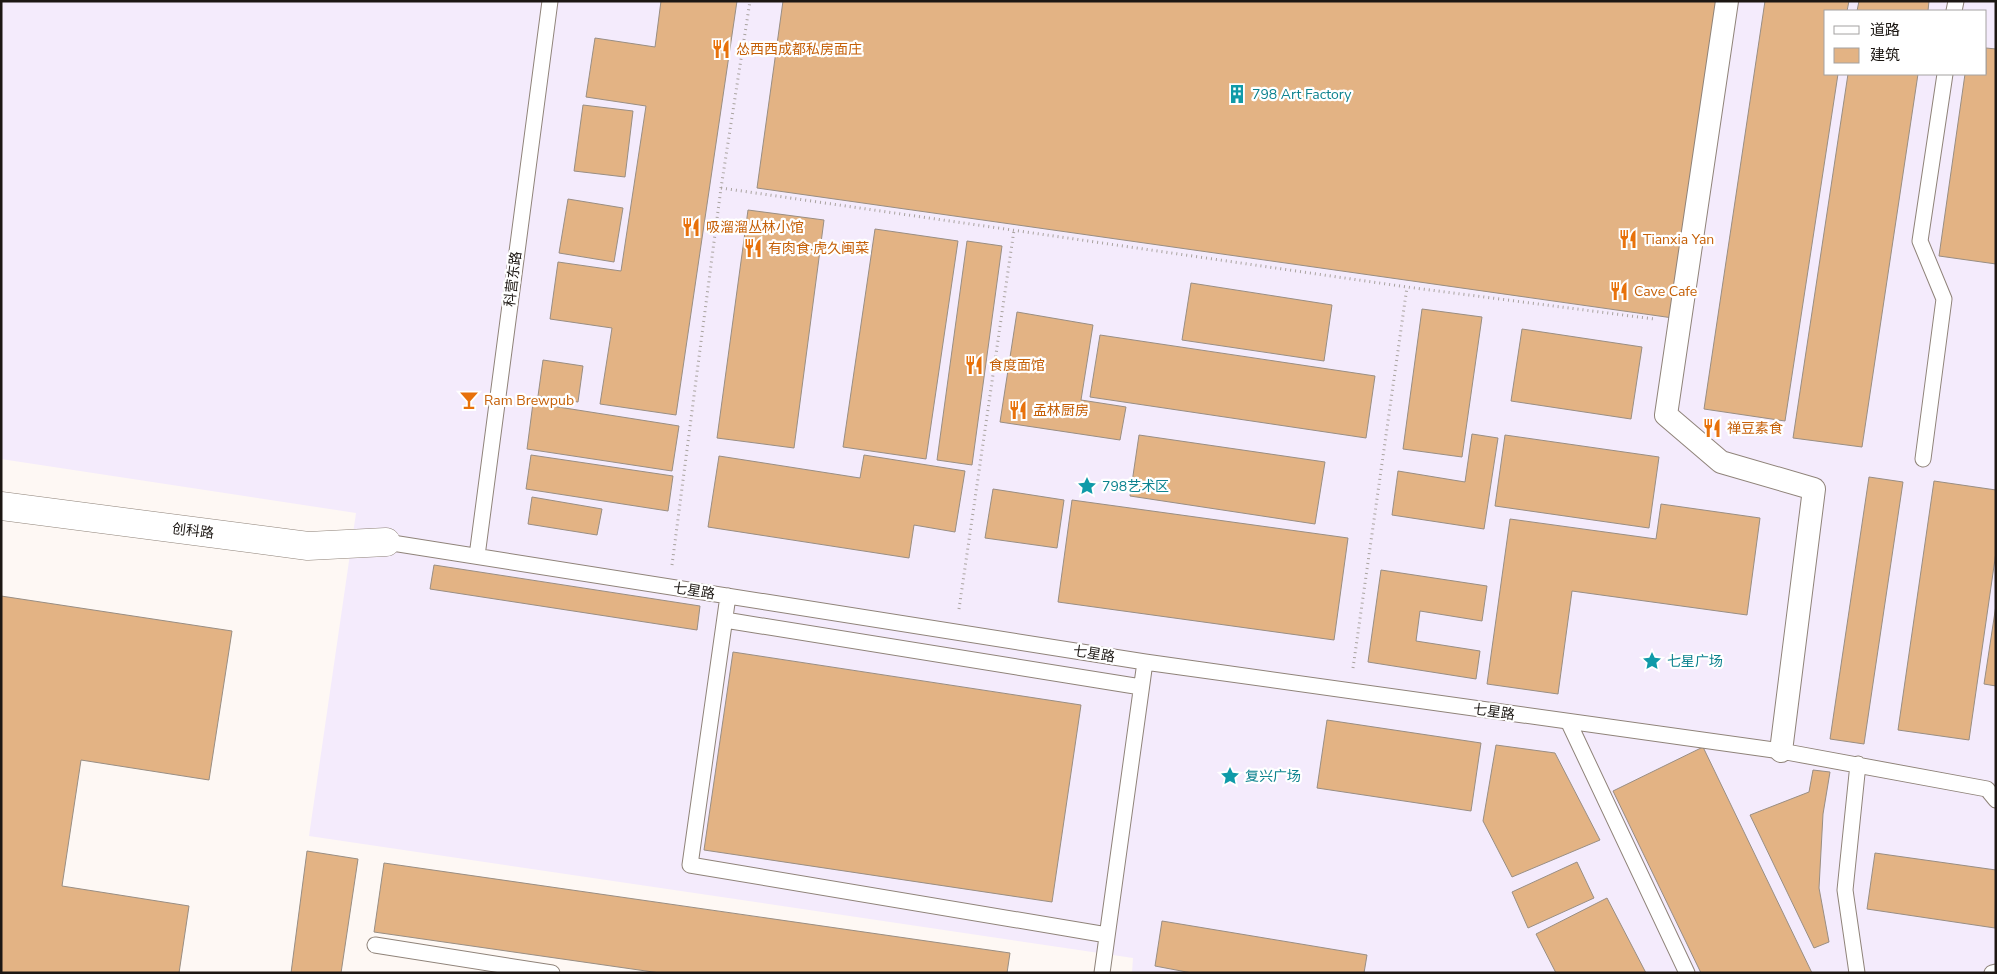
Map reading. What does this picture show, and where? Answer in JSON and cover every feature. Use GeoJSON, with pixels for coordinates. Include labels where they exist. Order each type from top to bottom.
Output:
{"type":"FeatureCollection","features":[{"type":"Feature","properties":{"kind":"street"},"geometry":{"type":"LineString","coordinates":[[1727,1],[1666,415],[1721,462],[1814,490],[1781,751]]}},
{"type":"Feature","properties":{"kind":"street","name":"创科路"},"geometry":{"type":"LineString","coordinates":[[1,506],[308,546],[386,542]]}},
{"type":"Feature","properties":{"kind":"lane","name":"科营东路"},"geometry":{"type":"LineString","coordinates":[[477,556],[550,1]]}},
{"type":"Feature","properties":{"kind":"lane"},"geometry":{"type":"LineString","coordinates":[[1923,459],[1944,299],[1920,241],[1945,75]]}},
{"type":"Feature","properties":{"kind":"lane","name":"七星路"},"geometry":{"type":"LineString","coordinates":[[386,542],[1145,662],[1569,723],[1803,754],[1987,789],[1996,800]]}},
{"type":"Feature","properties":{"kind":"lane"},"geometry":{"type":"LineString","coordinates":[[728,596],[690,865],[1107,935]]}},
{"type":"Feature","properties":{"kind":"lane"},"geometry":{"type":"LineString","coordinates":[[725,620],[1141,687]]}},
{"type":"Feature","properties":{"kind":"lane"},"geometry":{"type":"LineString","coordinates":[[1102,973],[1145,662]]}},
{"type":"Feature","properties":{"kind":"lane"},"geometry":{"type":"LineString","coordinates":[[1569,723],[1687,973]]}},
{"type":"Feature","properties":{"kind":"lane"},"geometry":{"type":"LineString","coordinates":[[1857,973],[1845,890],[1858,764]]}},
{"type":"Feature","properties":{"kind":"lane"},"geometry":{"type":"LineString","coordinates":[[375,945],[552,973]]}},
{"type":"Feature","properties":{"kind":"path"},"geometry":{"type":"LineString","coordinates":[[669,587],[721,188],[750,1]]}},
{"type":"Feature","properties":{"kind":"path"},"geometry":{"type":"LineString","coordinates":[[721,188],[1407,287],[1679,322]]}},
{"type":"Feature","properties":{"kind":"path"},"geometry":{"type":"LineString","coordinates":[[956,632],[1014,230]]}},
{"type":"Feature","properties":{"kind":"path"},"geometry":{"type":"LineString","coordinates":[[1350,691],[1407,287]]}},
{"type":"Feature","properties":{"kind":"shaded area","name":"798艺术区"},"geometry":{"type":"Polygon","coordinates":[[[1,1],[1996,1],[1996,973],[1132,973],[1133,958],[309,836],[356,513],[1,459],[1,1]]]}},
{"type":"Feature","properties":{"kind":"building"},"geometry":{"type":"Polygon","coordinates":[[[661,1],[737,1],[676,415],[600,404],[612,328],[550,319],[558,262],[621,271],[646,106],[586,97],[595,38],[655,47],[661,1]]]}},
{"type":"Feature","properties":{"kind":"building","name":"798 Art Factory"},"geometry":{"type":"Polygon","coordinates":[[[783,1],[1718,1],[1673,318],[757,188],[783,1]]]}},
{"type":"Feature","properties":{"kind":"building"},"geometry":{"type":"Polygon","coordinates":[[[1765,1],[1849,1],[1847,10],[1824,10],[1824,75],[1838,75],[1785,421],[1704,409],[1765,1]]]}},
{"type":"Feature","properties":{"kind":"building"},"geometry":{"type":"Polygon","coordinates":[[[1859,1],[1929,1],[1928,10],[1857,10],[1859,1]]]}},
{"type":"Feature","properties":{"kind":"building"},"geometry":{"type":"Polygon","coordinates":[[[1987,48],[1996,49],[1996,264],[1939,256],[1965,75],[1987,75],[1987,48]]]}},
{"type":"Feature","properties":{"kind":"building"},"geometry":{"type":"Polygon","coordinates":[[[1848,75],[1918,75],[1862,447],[1793,438],[1848,75]]]}},
{"type":"Feature","properties":{"kind":"building"},"geometry":{"type":"Polygon","coordinates":[[[583,105],[633,111],[625,177],[574,171],[583,105]]]}},
{"type":"Feature","properties":{"kind":"building"},"geometry":{"type":"Polygon","coordinates":[[[568,199],[623,208],[614,262],[559,253],[568,199]]]}},
{"type":"Feature","properties":{"kind":"building"},"geometry":{"type":"Polygon","coordinates":[[[748,210],[824,220],[794,448],[717,438],[748,210]]]}},
{"type":"Feature","properties":{"kind":"building"},"geometry":{"type":"Polygon","coordinates":[[[875,229],[958,241],[926,459],[843,447],[875,229]]]}},
{"type":"Feature","properties":{"kind":"building"},"geometry":{"type":"Polygon","coordinates":[[[967,241],[1002,246],[972,465],[937,460],[967,241]]]}},
{"type":"Feature","properties":{"kind":"building"},"geometry":{"type":"Polygon","coordinates":[[[1191,283],[1332,305],[1324,361],[1182,340],[1191,283]]]}},
{"type":"Feature","properties":{"kind":"building"},"geometry":{"type":"Polygon","coordinates":[[[1422,309],[1482,317],[1462,457],[1403,449],[1422,309]]]}},
{"type":"Feature","properties":{"kind":"building"},"geometry":{"type":"Polygon","coordinates":[[[1017,312],[1093,325],[1081,400],[1126,407],[1120,440],[1000,422],[1017,312]]]}},
{"type":"Feature","properties":{"kind":"building"},"geometry":{"type":"Polygon","coordinates":[[[1522,329],[1642,347],[1631,419],[1511,401],[1522,329]]]}},
{"type":"Feature","properties":{"kind":"building"},"geometry":{"type":"Polygon","coordinates":[[[1100,335],[1375,376],[1366,438],[1090,397],[1100,335]]]}},
{"type":"Feature","properties":{"kind":"building"},"geometry":{"type":"Polygon","coordinates":[[[543,360],[583,366],[578,402],[538,396],[543,360]]]}},
{"type":"Feature","properties":{"kind":"building"},"geometry":{"type":"Polygon","coordinates":[[[533,403],[679,426],[672,471],[527,449],[533,403]]]}},
{"type":"Feature","properties":{"kind":"building"},"geometry":{"type":"Polygon","coordinates":[[[1472,434],[1498,438],[1484,529],[1392,515],[1398,471],[1465,482],[1472,434]]]}},
{"type":"Feature","properties":{"kind":"building"},"geometry":{"type":"Polygon","coordinates":[[[1139,435],[1325,462],[1315,524],[1130,496],[1139,435]]]}},
{"type":"Feature","properties":{"kind":"building"},"geometry":{"type":"Polygon","coordinates":[[[1505,435],[1659,457],[1649,528],[1495,506],[1505,435]]]}},
{"type":"Feature","properties":{"kind":"building"},"geometry":{"type":"Polygon","coordinates":[[[531,455],[673,476],[668,511],[526,489],[531,455]]]}},
{"type":"Feature","properties":{"kind":"building"},"geometry":{"type":"Polygon","coordinates":[[[864,455],[965,471],[955,532],[914,525],[909,558],[708,527],[719,456],[860,478],[864,455]]]}},
{"type":"Feature","properties":{"kind":"building"},"geometry":{"type":"Polygon","coordinates":[[[1869,477],[1903,482],[1864,744],[1830,739],[1869,477]]]}},
{"type":"Feature","properties":{"kind":"building"},"geometry":{"type":"Polygon","coordinates":[[[1934,481],[1996,490],[1996,552],[1969,740],[1898,730],[1934,481]]]}},
{"type":"Feature","properties":{"kind":"building"},"geometry":{"type":"Polygon","coordinates":[[[993,489],[1064,500],[1057,548],[985,538],[993,489]]]}},
{"type":"Feature","properties":{"kind":"building"},"geometry":{"type":"Polygon","coordinates":[[[532,497],[602,509],[597,535],[528,524],[532,497]]]}},
{"type":"Feature","properties":{"kind":"building"},"geometry":{"type":"Polygon","coordinates":[[[1072,500],[1348,538],[1334,640],[1058,602],[1072,500]]]}},
{"type":"Feature","properties":{"kind":"building"},"geometry":{"type":"Polygon","coordinates":[[[1661,504],[1760,518],[1747,615],[1572,591],[1558,694],[1487,684],[1510,519],[1656,539],[1661,504]]]}},
{"type":"Feature","properties":{"kind":"building"},"geometry":{"type":"Polygon","coordinates":[[[434,565],[700,606],[697,630],[430,589],[434,565]]]}},
{"type":"Feature","properties":{"kind":"building"},"geometry":{"type":"Polygon","coordinates":[[[1381,570],[1487,586],[1482,621],[1420,611],[1416,641],[1480,651],[1476,679],[1368,662],[1381,570]]]}},
{"type":"Feature","properties":{"kind":"building"},"geometry":{"type":"Polygon","coordinates":[[[1,596],[232,631],[209,780],[81,760],[62,886],[189,906],[179,973],[1,973],[1,596]]]}},
{"type":"Feature","properties":{"kind":"building"},"geometry":{"type":"Polygon","coordinates":[[[1996,605],[1996,686],[1984,684],[1996,605]]]}},
{"type":"Feature","properties":{"kind":"building"},"geometry":{"type":"Polygon","coordinates":[[[733,652],[1081,705],[1052,902],[704,850],[733,652]]]}},
{"type":"Feature","properties":{"kind":"building"},"geometry":{"type":"Polygon","coordinates":[[[1327,720],[1481,743],[1471,811],[1317,788],[1327,720]]]}},
{"type":"Feature","properties":{"kind":"building"},"geometry":{"type":"Polygon","coordinates":[[[1496,745],[1555,753],[1600,840],[1512,877],[1483,821],[1496,745]]]}},
{"type":"Feature","properties":{"kind":"building"},"geometry":{"type":"Polygon","coordinates":[[[1703,747],[1812,973],[1701,973],[1613,791],[1703,747]]]}},
{"type":"Feature","properties":{"kind":"building"},"geometry":{"type":"Polygon","coordinates":[[[1813,770],[1830,772],[1823,814],[1819,888],[1829,942],[1814,948],[1750,815],[1809,792],[1813,770]]]}},
{"type":"Feature","properties":{"kind":"building"},"geometry":{"type":"Polygon","coordinates":[[[307,851],[358,859],[341,973],[291,973],[307,851]]]}},
{"type":"Feature","properties":{"kind":"building"},"geometry":{"type":"Polygon","coordinates":[[[1875,853],[1996,870],[1995,928],[1867,909],[1875,853]]]}},
{"type":"Feature","properties":{"kind":"building"},"geometry":{"type":"Polygon","coordinates":[[[1577,862],[1594,898],[1528,928],[1512,892],[1577,862]]]}},
{"type":"Feature","properties":{"kind":"building"},"geometry":{"type":"Polygon","coordinates":[[[384,863],[1010,953],[1007,973],[660,973],[374,932],[384,863]]]}},
{"type":"Feature","properties":{"kind":"building"},"geometry":{"type":"Polygon","coordinates":[[[1607,898],[1646,973],[1556,973],[1536,934],[1607,898]]]}},
{"type":"Feature","properties":{"kind":"building"},"geometry":{"type":"Polygon","coordinates":[[[1162,921],[1367,955],[1364,973],[1192,973],[1155,966],[1162,921]]]}},
{"type":"Feature","properties":{"kind":"place","name":"怂西西成都私房面庄"},"geometry":{"type":"Point","coordinates":[721,49]}},
{"type":"Feature","properties":{"kind":"place","name":"798 Art Factory"},"geometry":{"type":"Point","coordinates":[1237,94]}},
{"type":"Feature","properties":{"kind":"place","name":"吸溜溜丛林小馆"},"geometry":{"type":"Point","coordinates":[691,227]}},
{"type":"Feature","properties":{"kind":"place","name":"Tianxia Yan"},"geometry":{"type":"Point","coordinates":[1628,239]}},
{"type":"Feature","properties":{"kind":"place","name":"有肉食·虎久闽菜"},"geometry":{"type":"Point","coordinates":[753,248]}},
{"type":"Feature","properties":{"kind":"place","name":"Cave Cafe"},"geometry":{"type":"Point","coordinates":[1619,291]}},
{"type":"Feature","properties":{"kind":"place","name":"食度面馆"},"geometry":{"type":"Point","coordinates":[974,365]}},
{"type":"Feature","properties":{"kind":"place","name":"Ram Brewpub"},"geometry":{"type":"Point","coordinates":[469,400]}},
{"type":"Feature","properties":{"kind":"place","name":"孟林厨房"},"geometry":{"type":"Point","coordinates":[1018,410]}},
{"type":"Feature","properties":{"kind":"place","name":"禅豆素食"},"geometry":{"type":"Point","coordinates":[1712,428]}},
{"type":"Feature","properties":{"kind":"place","name":"798艺术区"},"geometry":{"type":"Point","coordinates":[1087,486]}},
{"type":"Feature","properties":{"kind":"place","name":"七星广场"},"geometry":{"type":"Point","coordinates":[1652,661]}},
{"type":"Feature","properties":{"kind":"place","name":"复兴广场"},"geometry":{"type":"Point","coordinates":[1230,776]}}]}
